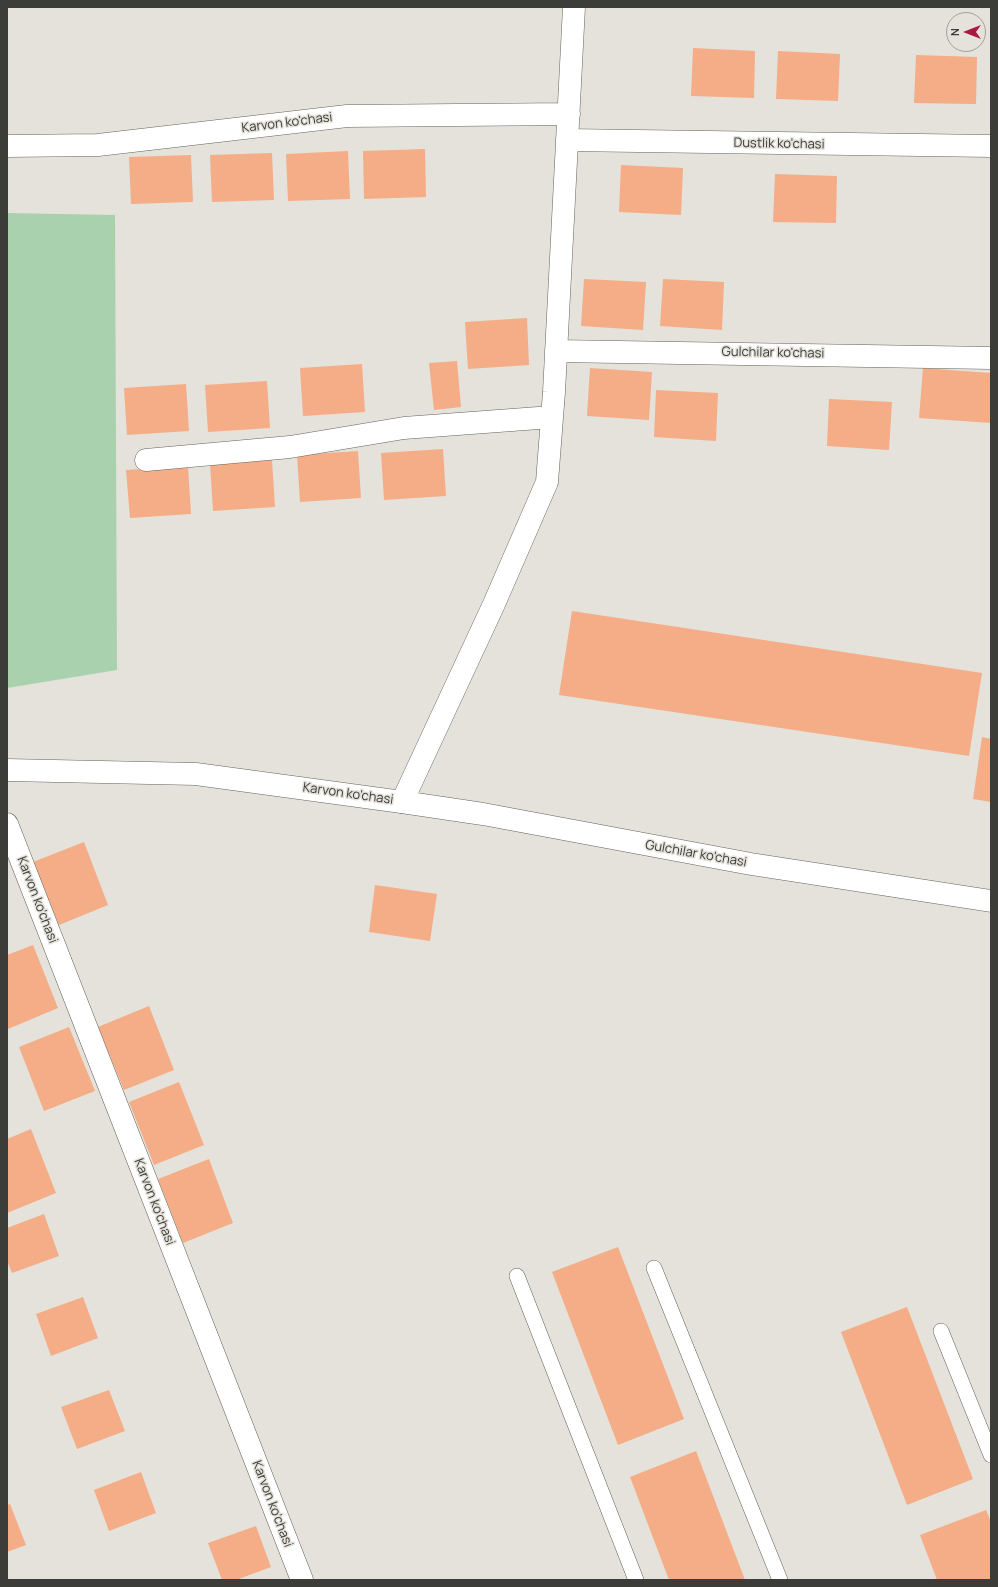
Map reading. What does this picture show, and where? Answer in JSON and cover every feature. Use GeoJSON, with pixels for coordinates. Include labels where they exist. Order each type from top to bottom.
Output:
{"type":"FeatureCollection","features":[{"type":"Feature","properties":{"kind":"street"},"geometry":{"type":"LineString","coordinates":[[402,802],[494,604],[547,482],[556,351],[574,7]]}},
{"type":"Feature","properties":{"kind":"street","name":"Karvon ko'chasi"},"geometry":{"type":"LineString","coordinates":[[7,146],[98,145],[346,116],[569,114]]}},
{"type":"Feature","properties":{"kind":"street","name":"Dustlik ko'chasi"},"geometry":{"type":"LineString","coordinates":[[567,140],[991,146]]}},
{"type":"Feature","properties":{"kind":"street","name":"Gulchilar ko'chasi"},"geometry":{"type":"LineString","coordinates":[[556,351],[991,358]]}},
{"type":"Feature","properties":{"kind":"street"},"geometry":{"type":"LineString","coordinates":[[146,460],[290,447],[404,428],[552,417]]}},
{"type":"Feature","properties":{"kind":"street","name":"Karvon ko'chasi"},"geometry":{"type":"LineString","coordinates":[[7,770],[196,774],[402,802]]}},
{"type":"Feature","properties":{"kind":"street","name":"Gulchilar ko'chasi"},"geometry":{"type":"LineString","coordinates":[[402,802],[482,814],[751,864],[991,901]]}},
{"type":"Feature","properties":{"kind":"street","name":"Karvon ko'chasi"},"geometry":{"type":"LineString","coordinates":[[7,824],[302,1580]]}},
{"type":"Feature","properties":{"kind":"lane"},"geometry":{"type":"LineString","coordinates":[[654,1268],[780,1580]]}},
{"type":"Feature","properties":{"kind":"lane"},"geometry":{"type":"LineString","coordinates":[[517,1276],[636,1580]]}},
{"type":"Feature","properties":{"kind":"lane"},"geometry":{"type":"LineString","coordinates":[[941,1331],[991,1454]]}},
{"type":"Feature","properties":{"kind":"green space"},"geometry":{"type":"Polygon","coordinates":[[[7,213],[115,215],[117,670],[7,688],[7,213]]]}},
{"type":"Feature","properties":{"kind":"building"},"geometry":{"type":"Polygon","coordinates":[[[693,48],[755,51],[754,98],[691,96],[693,48]]]}},
{"type":"Feature","properties":{"kind":"building"},"geometry":{"type":"Polygon","coordinates":[[[778,51],[840,54],[838,101],[776,99],[778,51]]]}},
{"type":"Feature","properties":{"kind":"building"},"geometry":{"type":"Polygon","coordinates":[[[916,55],[977,57],[976,104],[914,103],[916,55]]]}},
{"type":"Feature","properties":{"kind":"building"},"geometry":{"type":"Polygon","coordinates":[[[425,149],[426,197],[364,199],[363,151],[425,149]]]}},
{"type":"Feature","properties":{"kind":"building"},"geometry":{"type":"Polygon","coordinates":[[[348,151],[350,199],[288,201],[286,154],[348,151]]]}},
{"type":"Feature","properties":{"kind":"building"},"geometry":{"type":"Polygon","coordinates":[[[272,153],[274,200],[212,202],[210,155],[272,153]]]}},
{"type":"Feature","properties":{"kind":"building"},"geometry":{"type":"Polygon","coordinates":[[[191,155],[193,202],[131,204],[129,157],[191,155]]]}},
{"type":"Feature","properties":{"kind":"building"},"geometry":{"type":"Polygon","coordinates":[[[621,165],[683,168],[681,215],[619,212],[621,165]]]}},
{"type":"Feature","properties":{"kind":"building"},"geometry":{"type":"Polygon","coordinates":[[[775,174],[837,176],[836,223],[773,222],[775,174]]]}},
{"type":"Feature","properties":{"kind":"building"},"geometry":{"type":"Polygon","coordinates":[[[584,279],[646,282],[643,330],[581,326],[584,279]]]}},
{"type":"Feature","properties":{"kind":"building"},"geometry":{"type":"Polygon","coordinates":[[[663,279],[724,282],[722,330],[660,326],[663,279]]]}},
{"type":"Feature","properties":{"kind":"building"},"geometry":{"type":"Polygon","coordinates":[[[527,318],[529,365],[468,369],[465,322],[527,318]]]}},
{"type":"Feature","properties":{"kind":"building"},"geometry":{"type":"Polygon","coordinates":[[[457,361],[461,407],[434,410],[429,363],[457,361]]]}},
{"type":"Feature","properties":{"kind":"building"},"geometry":{"type":"Polygon","coordinates":[[[362,364],[365,412],[303,416],[300,368],[362,364]]]}},
{"type":"Feature","properties":{"kind":"building"},"geometry":{"type":"Polygon","coordinates":[[[590,368],[652,372],[649,420],[587,416],[590,368]]]}},
{"type":"Feature","properties":{"kind":"building"},"geometry":{"type":"Polygon","coordinates":[[[923,368],[991,373],[991,423],[919,418],[923,368]]]}},
{"type":"Feature","properties":{"kind":"building"},"geometry":{"type":"Polygon","coordinates":[[[267,381],[270,428],[208,432],[205,385],[267,381]]]}},
{"type":"Feature","properties":{"kind":"building"},"geometry":{"type":"Polygon","coordinates":[[[186,384],[189,431],[127,435],[124,388],[186,384]]]}},
{"type":"Feature","properties":{"kind":"building"},"geometry":{"type":"Polygon","coordinates":[[[656,390],[718,393],[716,441],[654,437],[656,390]]]}},
{"type":"Feature","properties":{"kind":"building"},"geometry":{"type":"Polygon","coordinates":[[[829,399],[892,402],[889,450],[827,446],[829,399]]]}},
{"type":"Feature","properties":{"kind":"building"},"geometry":{"type":"Polygon","coordinates":[[[443,449],[446,496],[384,500],[381,453],[443,449]]]}},
{"type":"Feature","properties":{"kind":"building"},"geometry":{"type":"Polygon","coordinates":[[[358,451],[361,498],[300,502],[297,455],[358,451]]]}},
{"type":"Feature","properties":{"kind":"building"},"geometry":{"type":"Polygon","coordinates":[[[272,460],[275,507],[213,511],[210,464],[272,460]]]}},
{"type":"Feature","properties":{"kind":"building"},"geometry":{"type":"Polygon","coordinates":[[[188,466],[191,514],[130,518],[126,470],[188,466]]]}},
{"type":"Feature","properties":{"kind":"building"},"geometry":{"type":"Polygon","coordinates":[[[572,611],[982,673],[969,756],[559,695],[572,611]]]}},
{"type":"Feature","properties":{"kind":"building"},"geometry":{"type":"Polygon","coordinates":[[[982,737],[991,739],[991,802],[973,799],[982,737]]]}},
{"type":"Feature","properties":{"kind":"building"},"geometry":{"type":"Polygon","coordinates":[[[84,842],[108,905],[59,925],[33,862],[84,842]]]}},
{"type":"Feature","properties":{"kind":"building"},"geometry":{"type":"Polygon","coordinates":[[[375,885],[437,894],[430,941],[369,932],[375,885]]]}},
{"type":"Feature","properties":{"kind":"building"},"geometry":{"type":"Polygon","coordinates":[[[33,945],[58,1008],[8,1029],[7,955],[33,945]]]}},
{"type":"Feature","properties":{"kind":"building"},"geometry":{"type":"Polygon","coordinates":[[[149,1006],[174,1070],[124,1090],[98,1027],[149,1006]]]}},
{"type":"Feature","properties":{"kind":"building"},"geometry":{"type":"Polygon","coordinates":[[[69,1027],[95,1091],[44,1111],[19,1047],[69,1027]]]}},
{"type":"Feature","properties":{"kind":"building"},"geometry":{"type":"Polygon","coordinates":[[[179,1082],[204,1145],[154,1165],[129,1102],[179,1082]]]}},
{"type":"Feature","properties":{"kind":"building"},"geometry":{"type":"Polygon","coordinates":[[[31,1129],[56,1193],[7,1213],[7,1139],[31,1129]]]}},
{"type":"Feature","properties":{"kind":"building"},"geometry":{"type":"Polygon","coordinates":[[[209,1159],[233,1223],[183,1243],[158,1179],[209,1159]]]}},
{"type":"Feature","properties":{"kind":"building"},"geometry":{"type":"Polygon","coordinates":[[[44,1214],[59,1256],[12,1273],[7,1261],[7,1228],[44,1214]]]}},
{"type":"Feature","properties":{"kind":"building"},"geometry":{"type":"Polygon","coordinates":[[[618,1247],[684,1419],[618,1445],[552,1272],[618,1247]]]}},
{"type":"Feature","properties":{"kind":"building"},"geometry":{"type":"Polygon","coordinates":[[[83,1297],[98,1338],[51,1356],[36,1314],[83,1297]]]}},
{"type":"Feature","properties":{"kind":"building"},"geometry":{"type":"Polygon","coordinates":[[[907,1307],[973,1479],[907,1505],[841,1332],[907,1307]]]}},
{"type":"Feature","properties":{"kind":"building"},"geometry":{"type":"Polygon","coordinates":[[[109,1390],[125,1431],[77,1449],[61,1407],[109,1390]]]}},
{"type":"Feature","properties":{"kind":"building"},"geometry":{"type":"Polygon","coordinates":[[[696,1451],[745,1580],[669,1580],[630,1477],[696,1451]]]}},
{"type":"Feature","properties":{"kind":"building"},"geometry":{"type":"Polygon","coordinates":[[[141,1472],[156,1513],[109,1531],[94,1490],[141,1472]]]}},
{"type":"Feature","properties":{"kind":"building"},"geometry":{"type":"Polygon","coordinates":[[[10,1504],[26,1545],[7,1552],[7,1505],[10,1504]]]}},
{"type":"Feature","properties":{"kind":"building"},"geometry":{"type":"Polygon","coordinates":[[[986,1510],[991,1522],[991,1580],[937,1580],[920,1535],[986,1510]]]}},
{"type":"Feature","properties":{"kind":"building"},"geometry":{"type":"Polygon","coordinates":[[[256,1526],[271,1567],[236,1580],[222,1580],[208,1543],[256,1526]]]}}]}
